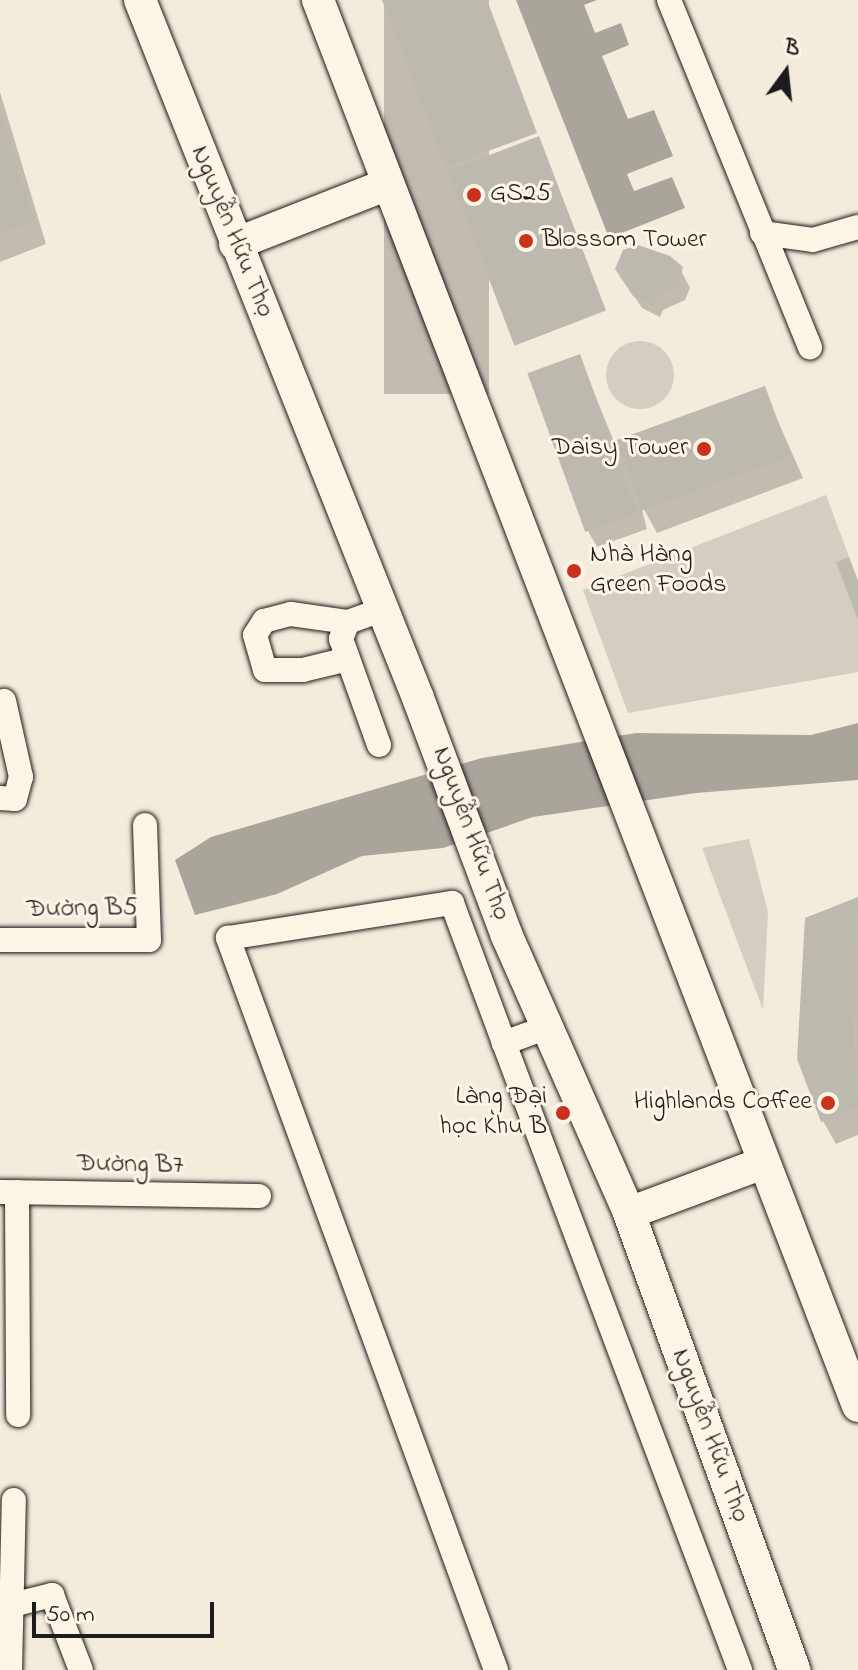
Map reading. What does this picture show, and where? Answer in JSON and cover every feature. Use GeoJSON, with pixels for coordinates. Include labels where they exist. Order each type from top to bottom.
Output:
{"type":"FeatureCollection","features":[{"type":"Feature","properties":{"kind":"main road","name":"Nguyễn Hữu Thọ"},"geometry":{"type":"LineString","coordinates":[[140,0],[383,609],[545,1028],[629,1213],[794,1670]]}},
{"type":"Feature","properties":{"kind":"main road"},"geometry":{"type":"LineString","coordinates":[[318,0],[761,1164],[858,1406]]}},
{"type":"Feature","properties":{"kind":"main road"},"geometry":{"type":"LineString","coordinates":[[235,244],[388,184]]}},
{"type":"Feature","properties":{"kind":"main road"},"geometry":{"type":"LineString","coordinates":[[629,1213],[761,1164]]}},
{"type":"Feature","properties":{"kind":"street"},"geometry":{"type":"LineString","coordinates":[[669,0],[810,348]]}},
{"type":"Feature","properties":{"kind":"street"},"geometry":{"type":"LineString","coordinates":[[762,233],[813,240],[858,227]]}},
{"type":"Feature","properties":{"kind":"street"},"geometry":{"type":"LineString","coordinates":[[344,660],[303,670],[265,670],[255,635],[264,621],[291,614],[348,622],[383,609]]}},
{"type":"Feature","properties":{"kind":"street"},"geometry":{"type":"LineString","coordinates":[[348,622],[341,639],[344,660],[379,745]]}},
{"type":"Feature","properties":{"kind":"street"},"geometry":{"type":"LineString","coordinates":[[0,798],[15,799],[21,777],[4,701]]}},
{"type":"Feature","properties":{"kind":"street","name":"Đường B5"},"geometry":{"type":"LineString","coordinates":[[0,940],[149,940],[145,825]]}},
{"type":"Feature","properties":{"kind":"street"},"geometry":{"type":"LineString","coordinates":[[496,1670],[228,938],[452,903],[740,1670]]}},
{"type":"Feature","properties":{"kind":"street"},"geometry":{"type":"LineString","coordinates":[[504,1043],[545,1028]]}},
{"type":"Feature","properties":{"kind":"street"},"geometry":{"type":"LineString","coordinates":[[8,1192],[18,1415]]}},
{"type":"Feature","properties":{"kind":"street","name":"Đường B7"},"geometry":{"type":"LineString","coordinates":[[8,1192],[259,1196]]}},
{"type":"Feature","properties":{"kind":"street"},"geometry":{"type":"LineString","coordinates":[[10,1670],[6,1609],[14,1500]]}},
{"type":"Feature","properties":{"kind":"street"},"geometry":{"type":"LineString","coordinates":[[6,1609],[52,1595],[81,1670]]}},
{"type":"Feature","properties":{"kind":"shaded area"},"geometry":{"type":"Polygon","coordinates":[[[516,0],[597,0],[584,5],[595,33],[621,23],[629,45],[602,56],[628,119],[654,110],[673,156],[627,174],[634,191],[672,177],[685,208],[609,238],[516,0]]]}},
{"type":"Feature","properties":{"kind":"shaded area"},"geometry":{"type":"Polygon","coordinates":[[[640,341],[664,351],[674,375],[664,399],[640,409],[616,399],[606,375],[616,351],[640,341]]]}},
{"type":"Feature","properties":{"kind":"shaded area"},"geometry":{"type":"Polygon","coordinates":[[[826,495],[858,581],[858,672],[628,713],[583,590],[826,495]]]}},
{"type":"Feature","properties":{"kind":"shaded area"},"geometry":{"type":"Polygon","coordinates":[[[858,723],[858,780],[696,793],[533,817],[443,848],[362,856],[277,894],[195,915],[175,860],[211,837],[482,758],[636,733],[811,735],[858,723]]]}},
{"type":"Feature","properties":{"kind":"shaded area"},"geometry":{"type":"Polygon","coordinates":[[[749,839],[768,912],[763,1010],[702,848],[749,839]]]}},
{"type":"Feature","properties":{"kind":"building"},"geometry":{"type":"Polygon","coordinates":[[[382,0],[487,0],[537,133],[445,167],[382,0]]]}},
{"type":"Feature","properties":{"kind":"building"},"geometry":{"type":"Polygon","coordinates":[[[0,109],[35,221],[0,234],[0,109]]]}},
{"type":"Feature","properties":{"kind":"building","name":"Blossom Tower"},"geometry":{"type":"Polygon","coordinates":[[[539,136],[606,311],[515,346],[448,171],[539,136]]]}},
{"type":"Feature","properties":{"kind":"building"},"geometry":{"type":"Polygon","coordinates":[[[638,245],[670,256],[683,267],[678,288],[656,297],[653,306],[633,296],[615,269],[623,250],[638,245]]]}},
{"type":"Feature","properties":{"kind":"building"},"geometry":{"type":"Polygon","coordinates":[[[580,354],[638,513],[585,532],[527,373],[580,354]]]}},
{"type":"Feature","properties":{"kind":"building","name":"Daisy Tower"},"geometry":{"type":"Polygon","coordinates":[[[765,386],[791,456],[641,511],[616,440],[765,386]]]}},
{"type":"Feature","properties":{"kind":"building"},"geometry":{"type":"Polygon","coordinates":[[[849,557],[858,581],[858,620],[836,562],[849,557]]]}},
{"type":"Feature","properties":{"kind":"building"},"geometry":{"type":"Polygon","coordinates":[[[858,897],[854,1039],[858,1108],[821,1122],[797,1059],[805,918],[858,897]]]}},
{"type":"Feature","properties":{"kind":"place","name":"GS25"},"geometry":{"type":"Point","coordinates":[474,195]}},
{"type":"Feature","properties":{"kind":"place","name":"Blossom Tower"},"geometry":{"type":"Point","coordinates":[526,241]}},
{"type":"Feature","properties":{"kind":"place","name":"Daisy Tower"},"geometry":{"type":"Point","coordinates":[704,449]}},
{"type":"Feature","properties":{"kind":"place","name":"Nhà Hàng Green Foods"},"geometry":{"type":"Point","coordinates":[574,571]}},
{"type":"Feature","properties":{"kind":"place","name":"Highlands Coffee"},"geometry":{"type":"Point","coordinates":[828,1103]}},
{"type":"Feature","properties":{"kind":"place","name":"Làng Đại học Khu B"},"geometry":{"type":"Point","coordinates":[563,1113]}}]}
